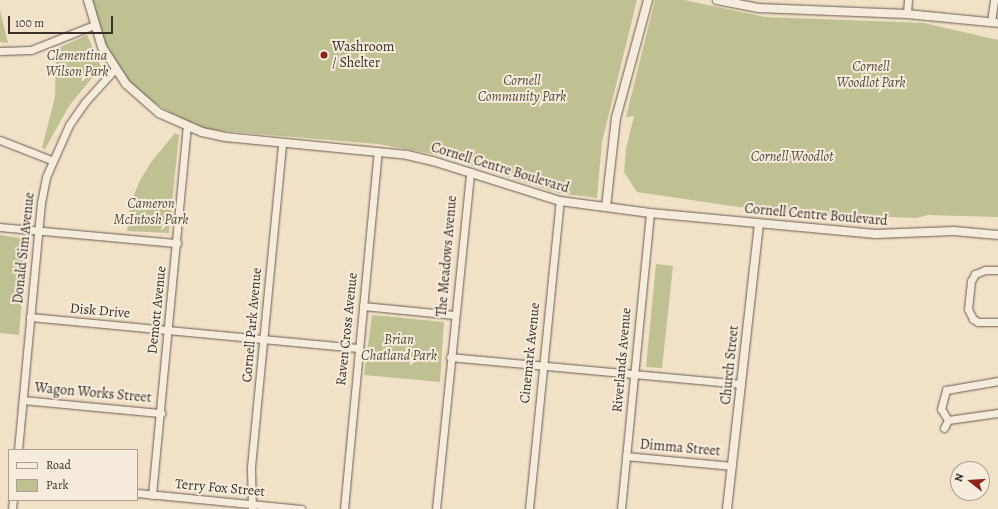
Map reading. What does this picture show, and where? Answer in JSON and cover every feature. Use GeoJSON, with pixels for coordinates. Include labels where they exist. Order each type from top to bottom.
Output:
{"type":"FeatureCollection","features":[{"type":"Feature","properties":{"kind":"street","name":"Cornell Centre Boulevard"},"geometry":{"type":"LineString","coordinates":[[88,0],[94,24],[115,69],[146,103],[187,128],[225,137],[378,152],[425,159],[560,201],[650,213],[890,235],[954,230],[998,235]]}},
{"type":"Feature","properties":{"kind":"street"},"geometry":{"type":"LineString","coordinates":[[606,207],[616,118],[648,0]]}},
{"type":"Feature","properties":{"kind":"street"},"geometry":{"type":"LineString","coordinates":[[717,0],[758,8],[906,14],[995,23],[994,0]]}},
{"type":"Feature","properties":{"kind":"street"},"geometry":{"type":"LineString","coordinates":[[906,14],[908,0]]}},
{"type":"Feature","properties":{"kind":"street"},"geometry":{"type":"LineString","coordinates":[[0,51],[31,50],[94,24]]}},
{"type":"Feature","properties":{"kind":"street","name":"Donald Sim Avenue"},"geometry":{"type":"LineString","coordinates":[[18,449],[43,190],[51,160],[74,116],[115,69]]}},
{"type":"Feature","properties":{"kind":"street","name":"Demott Avenue"},"geometry":{"type":"LineString","coordinates":[[152,495],[187,128]]}},
{"type":"Feature","properties":{"kind":"street"},"geometry":{"type":"LineString","coordinates":[[0,140],[51,160]]}},
{"type":"Feature","properties":{"kind":"street","name":"Cornell Park Avenue"},"geometry":{"type":"LineString","coordinates":[[252,507],[251,467],[282,143]]}},
{"type":"Feature","properties":{"kind":"street","name":"Raven Cross Avenue"},"geometry":{"type":"LineString","coordinates":[[344,509],[358,348],[378,152]]}},
{"type":"Feature","properties":{"kind":"street","name":"The Meadows Avenue"},"geometry":{"type":"LineString","coordinates":[[436,509],[450,357],[470,172]]}},
{"type":"Feature","properties":{"kind":"street","name":"Cinemark Avenue"},"geometry":{"type":"LineString","coordinates":[[529,509],[542,366],[560,201]]}},
{"type":"Feature","properties":{"kind":"street","name":"Riverlands Avenue"},"geometry":{"type":"LineString","coordinates":[[621,509],[650,213]]}},
{"type":"Feature","properties":{"kind":"street","name":"Church Street"},"geometry":{"type":"LineString","coordinates":[[727,509],[759,224]]}},
{"type":"Feature","properties":{"kind":"street"},"geometry":{"type":"LineString","coordinates":[[0,227],[176,243]]}},
{"type":"Feature","properties":{"kind":"street"},"geometry":{"type":"LineString","coordinates":[[998,270],[985,270],[976,274],[971,281],[968,304],[969,312],[975,320],[984,324],[998,322]]}},
{"type":"Feature","properties":{"kind":"street"},"geometry":{"type":"LineString","coordinates":[[363,306],[455,315]]}},
{"type":"Feature","properties":{"kind":"street","name":"Disk Drive"},"geometry":{"type":"LineString","coordinates":[[30,317],[358,348]]}},
{"type":"Feature","properties":{"kind":"street"},"geometry":{"type":"LineString","coordinates":[[450,357],[741,384]]}},
{"type":"Feature","properties":{"kind":"street"},"geometry":{"type":"LineString","coordinates":[[948,420],[941,409],[943,396],[946,390],[998,381]]}},
{"type":"Feature","properties":{"kind":"street","name":"Wagon Works Street"},"geometry":{"type":"LineString","coordinates":[[23,400],[160,413]]}},
{"type":"Feature","properties":{"kind":"street"},"geometry":{"type":"LineString","coordinates":[[948,420],[998,413]]}},
{"type":"Feature","properties":{"kind":"street"},"geometry":{"type":"LineString","coordinates":[[944,428],[948,420]]}},
{"type":"Feature","properties":{"kind":"street","name":"Dimma Street"},"geometry":{"type":"LineString","coordinates":[[626,456],[732,466]]}},
{"type":"Feature","properties":{"kind":"street","name":"Terry Fox Street"},"geometry":{"type":"LineString","coordinates":[[138,493],[252,507],[301,509]]}},
{"type":"Feature","properties":{"kind":"green space","name":"Cornell Community Park"},"geometry":{"type":"Polygon","coordinates":[[[90,0],[637,0],[602,142],[597,198],[559,193],[444,156],[378,144],[210,130],[184,121],[142,95],[121,73],[107,51],[90,0]]]}},
{"type":"Feature","properties":{"kind":"green space"},"geometry":{"type":"Polygon","coordinates":[[[655,0],[684,0],[765,17],[924,23],[998,40],[998,217],[928,215],[916,218],[773,212],[637,192],[624,172],[626,149],[634,116],[626,117],[655,0]]]}},
{"type":"Feature","properties":{"kind":"green space"},"geometry":{"type":"Polygon","coordinates":[[[0,10],[8,43],[0,42],[0,10]]]}},
{"type":"Feature","properties":{"kind":"green space","name":"Clementina Wilson Park"},"geometry":{"type":"Polygon","coordinates":[[[87,35],[101,67],[69,106],[45,149],[42,148],[55,97],[56,49],[87,35]]]}},
{"type":"Feature","properties":{"kind":"green space","name":"Cameron McIntosh Park"},"geometry":{"type":"Polygon","coordinates":[[[175,133],[179,135],[169,233],[127,231],[131,202],[140,180],[152,161],[175,133]]]}},
{"type":"Feature","properties":{"kind":"green space"},"geometry":{"type":"Polygon","coordinates":[[[0,235],[27,239],[19,335],[0,333],[0,235]]]}},
{"type":"Feature","properties":{"kind":"green space"},"geometry":{"type":"Polygon","coordinates":[[[656,264],[673,266],[662,368],[646,367],[656,264]]]}},
{"type":"Feature","properties":{"kind":"green space","name":"Brian Chatland Park"},"geometry":{"type":"Polygon","coordinates":[[[372,315],[444,322],[440,382],[364,375],[372,315]]]}},
{"type":"Feature","properties":{"kind":"place","name":"Washroom / Shelter"},"geometry":{"type":"Point","coordinates":[324,55]}},
{"type":"Feature","properties":{"kind":"park label","name":"Cornell Woodlot Park"},"geometry":{"type":"Point","coordinates":[871,76]}},
{"type":"Feature","properties":{"kind":"park label","name":"Cornell Woodlot"},"geometry":{"type":"Point","coordinates":[792,157]}}]}
